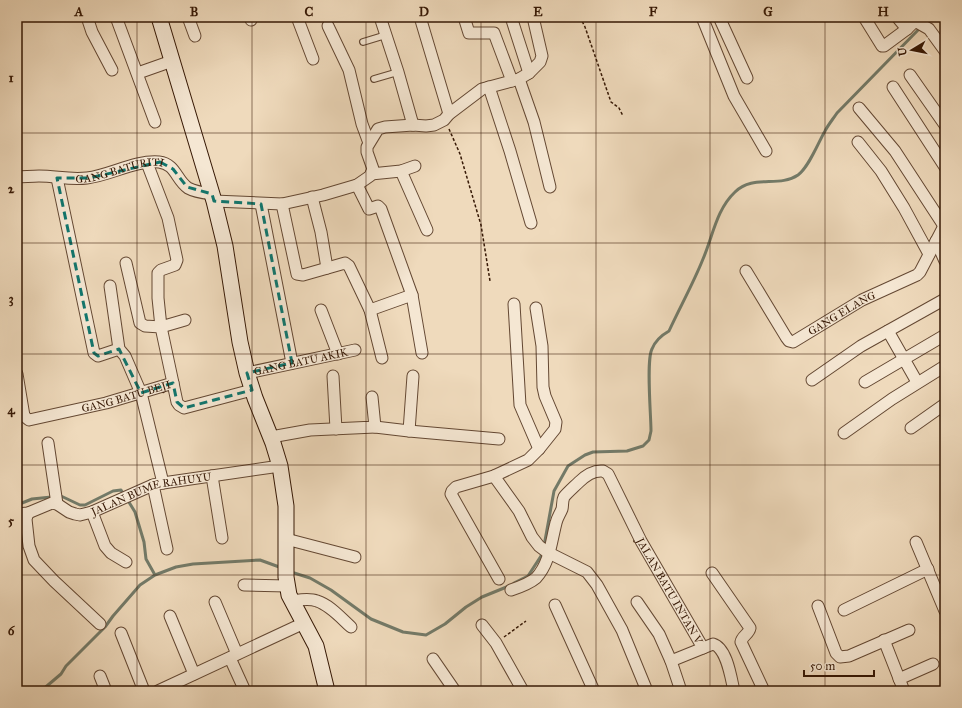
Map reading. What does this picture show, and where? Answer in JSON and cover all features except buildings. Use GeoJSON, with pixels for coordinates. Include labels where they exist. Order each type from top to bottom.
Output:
{"type":"FeatureCollection","features":[{"type":"Feature","properties":{"kind":"street"},"geometry":{"type":"LineString","coordinates":[[87,17],[92,32],[112,70]]}},
{"type":"Feature","properties":{"kind":"street"},"geometry":{"type":"LineString","coordinates":[[116,17],[155,122]]}},
{"type":"Feature","properties":{"kind":"street"},"geometry":{"type":"LineString","coordinates":[[159,17],[213,197],[225,246],[240,342],[247,373],[252,390],[271,437],[280,466],[286,506],[287,586],[291,601],[316,646],[327,691]]}},
{"type":"Feature","properties":{"kind":"street"},"geometry":{"type":"LineString","coordinates":[[188,17],[195,36]]}},
{"type":"Feature","properties":{"kind":"street"},"geometry":{"type":"LineString","coordinates":[[296,17],[313,59]]}},
{"type":"Feature","properties":{"kind":"street"},"geometry":{"type":"LineString","coordinates":[[380,17],[398,72],[413,126]]}},
{"type":"Feature","properties":{"kind":"street"},"geometry":{"type":"LineString","coordinates":[[420,17],[447,117]]}},
{"type":"Feature","properties":{"kind":"street"},"geometry":{"type":"LineString","coordinates":[[464,17],[468,33],[494,33],[520,78]]}},
{"type":"Feature","properties":{"kind":"street"},"geometry":{"type":"LineString","coordinates":[[511,17],[520,78],[534,122],[550,187]]}},
{"type":"Feature","properties":{"kind":"street"},"geometry":{"type":"LineString","coordinates":[[368,143],[380,129],[434,125],[447,117],[482,89],[520,78],[540,62],[542,56],[533,17]]}},
{"type":"Feature","properties":{"kind":"street"},"geometry":{"type":"LineString","coordinates":[[702,17],[734,96],[766,151]]}},
{"type":"Feature","properties":{"kind":"street"},"geometry":{"type":"LineString","coordinates":[[719,17],[747,78]]}},
{"type":"Feature","properties":{"kind":"street"},"geometry":{"type":"LineString","coordinates":[[864,17],[882,46],[918,24]]}},
{"type":"Feature","properties":{"kind":"street"},"geometry":{"type":"LineString","coordinates":[[898,17],[918,24],[945,51]]}},
{"type":"Feature","properties":{"kind":"street"},"geometry":{"type":"LineString","coordinates":[[328,26],[349,70],[368,143],[367,152],[373,169],[371,174],[358,185],[370,208],[378,206],[381,208],[412,295],[422,353]]}},
{"type":"Feature","properties":{"kind":"street"},"geometry":{"type":"LineString","coordinates":[[138,73],[172,61]]}},
{"type":"Feature","properties":{"kind":"street"},"geometry":{"type":"LineString","coordinates":[[910,75],[945,125]]}},
{"type":"Feature","properties":{"kind":"street"},"geometry":{"type":"LineString","coordinates":[[489,87],[531,223]]}},
{"type":"Feature","properties":{"kind":"street"},"geometry":{"type":"LineString","coordinates":[[892,87],[945,167]]}},
{"type":"Feature","properties":{"kind":"street"},"geometry":{"type":"LineString","coordinates":[[859,108],[894,151],[944,225]]}},
{"type":"Feature","properties":{"kind":"street"},"geometry":{"type":"LineString","coordinates":[[858,142],[881,171],[904,208],[929,254]]}},
{"type":"Feature","properties":{"kind":"street","name":"GANG BATURITI"},"geometry":{"type":"LineString","coordinates":[[17,177],[40,176],[71,179],[89,178],[147,163],[160,162],[168,164],[187,187],[192,190],[213,197],[261,204],[282,204],[358,185]]}},
{"type":"Feature","properties":{"kind":"street"},"geometry":{"type":"LineString","coordinates":[[147,163],[167,213],[176,260],[175,265],[161,270],[158,273],[158,298],[161,327],[174,383]]}},
{"type":"Feature","properties":{"kind":"street"},"geometry":{"type":"LineString","coordinates":[[371,174],[401,172],[415,166]]}},
{"type":"Feature","properties":{"kind":"street"},"geometry":{"type":"LineString","coordinates":[[401,172],[428,230]]}},
{"type":"Feature","properties":{"kind":"street"},"geometry":{"type":"LineString","coordinates":[[56,178],[94,353],[98,356],[119,349]]}},
{"type":"Feature","properties":{"kind":"street"},"geometry":{"type":"LineString","coordinates":[[312,197],[328,268]]}},
{"type":"Feature","properties":{"kind":"street"},"geometry":{"type":"LineString","coordinates":[[261,204],[292,363]]}},
{"type":"Feature","properties":{"kind":"street"},"geometry":{"type":"LineString","coordinates":[[282,204],[297,274],[303,275],[343,263],[349,266],[370,310],[382,358]]}},
{"type":"Feature","properties":{"kind":"street","name":"GANG ELANG"},"geometry":{"type":"LineString","coordinates":[[746,271],[786,338],[793,342],[862,300],[917,275],[920,272],[944,225]]}},
{"type":"Feature","properties":{"kind":"street"},"geometry":{"type":"LineString","coordinates":[[936,241],[945,260]]}},
{"type":"Feature","properties":{"kind":"street"},"geometry":{"type":"LineString","coordinates":[[126,263],[140,323],[145,326],[161,327],[185,320]]}},
{"type":"Feature","properties":{"kind":"street"},"geometry":{"type":"LineString","coordinates":[[110,286],[119,349],[125,356],[140,393],[158,484],[168,549]]}},
{"type":"Feature","properties":{"kind":"street"},"geometry":{"type":"LineString","coordinates":[[370,310],[412,295]]}},
{"type":"Feature","properties":{"kind":"street"},"geometry":{"type":"LineString","coordinates":[[812,380],[861,346],[945,299]]}},
{"type":"Feature","properties":{"kind":"street"},"geometry":{"type":"LineString","coordinates":[[514,304],[520,405],[539,450]]}},
{"type":"Feature","properties":{"kind":"street"},"geometry":{"type":"LineString","coordinates":[[499,579],[451,494],[452,490],[456,487],[494,476],[528,460],[539,450],[554,429],[556,422],[545,396],[542,346],[536,308]]}},
{"type":"Feature","properties":{"kind":"street"},"geometry":{"type":"LineString","coordinates":[[321,310],[338,354]]}},
{"type":"Feature","properties":{"kind":"street"},"geometry":{"type":"LineString","coordinates":[[888,331],[917,382]]}},
{"type":"Feature","properties":{"kind":"street"},"geometry":{"type":"LineString","coordinates":[[865,382],[945,335]]}},
{"type":"Feature","properties":{"kind":"street","name":"GANG BATU AKIK"},"geometry":{"type":"LineString","coordinates":[[247,373],[355,350]]}},
{"type":"Feature","properties":{"kind":"street"},"geometry":{"type":"LineString","coordinates":[[844,433],[917,382],[945,366]]}},
{"type":"Feature","properties":{"kind":"street","name":"GANG BATU BEJI"},"geometry":{"type":"LineString","coordinates":[[17,374],[24,416],[29,420],[106,404],[174,383],[177,402],[184,408],[252,390]]}},
{"type":"Feature","properties":{"kind":"street"},"geometry":{"type":"LineString","coordinates":[[333,376],[336,429]]}},
{"type":"Feature","properties":{"kind":"street"},"geometry":{"type":"LineString","coordinates":[[409,431],[413,376]]}},
{"type":"Feature","properties":{"kind":"street"},"geometry":{"type":"LineString","coordinates":[[372,397],[375,427]]}},
{"type":"Feature","properties":{"kind":"street"},"geometry":{"type":"LineString","coordinates":[[911,428],[945,404]]}},
{"type":"Feature","properties":{"kind":"street"},"geometry":{"type":"LineString","coordinates":[[271,437],[310,430],[375,427],[499,440]]}},
{"type":"Feature","properties":{"kind":"street"},"geometry":{"type":"LineString","coordinates":[[48,443],[57,504],[46,505],[23,514],[26,515],[29,546],[34,560],[100,624]]}},
{"type":"Feature","properties":{"kind":"street","name":"JALAN BUME RAHUYU"},"geometry":{"type":"LineString","coordinates":[[57,504],[75,514],[92,512],[158,484],[280,466]]}},
{"type":"Feature","properties":{"kind":"street","name":"JALAN BATU INTAN V"},"geometry":{"type":"LineString","coordinates":[[545,550],[562,508],[562,500],[565,495],[589,474],[600,470],[608,474],[641,541],[703,648],[713,644],[718,645],[720,648],[726,660],[734,691]]}},
{"type":"Feature","properties":{"kind":"street"},"geometry":{"type":"LineString","coordinates":[[212,476],[222,538]]}},
{"type":"Feature","properties":{"kind":"street"},"geometry":{"type":"LineString","coordinates":[[494,476],[519,512],[532,537],[545,550],[587,572],[597,585],[622,630],[648,691]]}},
{"type":"Feature","properties":{"kind":"street"},"geometry":{"type":"LineString","coordinates":[[92,512],[105,546],[111,553],[126,562]]}},
{"type":"Feature","properties":{"kind":"street"},"geometry":{"type":"LineString","coordinates":[[286,539],[355,557]]}},
{"type":"Feature","properties":{"kind":"street"},"geometry":{"type":"LineString","coordinates":[[916,542],[945,611]]}},
{"type":"Feature","properties":{"kind":"street"},"geometry":{"type":"LineString","coordinates":[[511,590],[522,586],[536,577],[543,567],[545,550]]}},
{"type":"Feature","properties":{"kind":"street"},"geometry":{"type":"LineString","coordinates":[[844,610],[928,569]]}},
{"type":"Feature","properties":{"kind":"street"},"geometry":{"type":"LineString","coordinates":[[712,573],[750,628],[750,631],[742,638],[741,642],[764,691]]}},
{"type":"Feature","properties":{"kind":"street"},"geometry":{"type":"LineString","coordinates":[[244,585],[287,586]]}},
{"type":"Feature","properties":{"kind":"street"},"geometry":{"type":"LineString","coordinates":[[291,601],[317,601],[329,608],[351,627]]}},
{"type":"Feature","properties":{"kind":"street"},"geometry":{"type":"LineString","coordinates":[[215,602],[245,691]]}},
{"type":"Feature","properties":{"kind":"street"},"geometry":{"type":"LineString","coordinates":[[637,602],[659,634],[671,661],[681,691]]}},
{"type":"Feature","properties":{"kind":"street"},"geometry":{"type":"LineString","coordinates":[[556,605],[594,691]]}},
{"type":"Feature","properties":{"kind":"street"},"geometry":{"type":"LineString","coordinates":[[818,606],[836,653],[840,657],[849,656],[909,630]]}},
{"type":"Feature","properties":{"kind":"street"},"geometry":{"type":"LineString","coordinates":[[170,616],[194,674]]}},
{"type":"Feature","properties":{"kind":"street"},"geometry":{"type":"LineString","coordinates":[[158,691],[304,623]]}},
{"type":"Feature","properties":{"kind":"street"},"geometry":{"type":"LineString","coordinates":[[482,626],[496,643],[523,691]]}},
{"type":"Feature","properties":{"kind":"street"},"geometry":{"type":"LineString","coordinates":[[121,633],[144,691]]}},
{"type":"Feature","properties":{"kind":"street"},"geometry":{"type":"LineString","coordinates":[[884,640],[904,691]]}},
{"type":"Feature","properties":{"kind":"street"},"geometry":{"type":"LineString","coordinates":[[671,661],[703,648]]}},
{"type":"Feature","properties":{"kind":"street"},"geometry":{"type":"LineString","coordinates":[[433,659],[455,691]]}},
{"type":"Feature","properties":{"kind":"street"},"geometry":{"type":"LineString","coordinates":[[899,679],[933,664]]}},
{"type":"Feature","properties":{"kind":"street"},"geometry":{"type":"LineString","coordinates":[[100,676],[106,691]]}},
{"type":"Feature","properties":{"kind":"lane"},"geometry":{"type":"LineString","coordinates":[[363,42],[386,35]]}},
{"type":"Feature","properties":{"kind":"lane"},"geometry":{"type":"LineString","coordinates":[[374,79],[398,72]]}},
{"type":"Feature","properties":{"kind":"path"},"geometry":{"type":"LineString","coordinates":[[580,17],[585,27],[611,102],[619,108],[623,116]]}},
{"type":"Feature","properties":{"kind":"path"},"geometry":{"type":"LineString","coordinates":[[447,117],[460,154],[481,225],[490,281]]}},
{"type":"Feature","properties":{"kind":"path"},"geometry":{"type":"LineString","coordinates":[[496,643],[526,621]]}},
{"type":"Feature","properties":{"kind":"highlighted area"},"geometry":{"type":"Polygon","coordinates":[[[160,162],[173,169],[187,187],[212,194],[214,201],[261,204],[292,363],[247,373],[252,390],[184,408],[177,402],[173,383],[141,393],[119,349],[98,356],[94,353],[57,178],[89,178],[160,162]]]}},
{"type":"Feature","properties":{"kind":"waterway"},"geometry":{"type":"LineString","coordinates":[[924,23],[928,17]]}},
{"type":"Feature","properties":{"kind":"waterway"},"geometry":{"type":"LineString","coordinates":[[544,546],[554,491],[568,466],[585,455],[593,452],[627,451],[643,446],[649,440],[651,431],[649,388],[650,355],[655,343],[669,331],[699,268],[723,207],[735,192],[742,187],[758,182],[783,181],[798,175],[810,161],[826,129],[837,113],[920,28]]}},
{"type":"Feature","properties":{"kind":"waterway"},"geometry":{"type":"LineString","coordinates":[[17,505],[32,499],[61,496],[80,505],[85,505],[113,491],[121,490],[124,495]]}},
{"type":"Feature","properties":{"kind":"waterway"},"geometry":{"type":"LineString","coordinates":[[127,499],[135,512],[144,542],[146,559],[155,575]]}},
{"type":"Feature","properties":{"kind":"waterway"},"geometry":{"type":"LineString","coordinates":[[514,583],[528,576],[542,552]]}},
{"type":"Feature","properties":{"kind":"waterway"},"geometry":{"type":"LineString","coordinates":[[41,691],[61,674],[66,666],[105,627],[140,585],[155,575],[176,567],[193,564],[260,560],[282,568]]}},
{"type":"Feature","properties":{"kind":"waterway"},"geometry":{"type":"LineString","coordinates":[[291,572],[310,578],[331,590],[371,619],[403,632],[426,635],[445,624],[466,607],[482,597],[509,586]]}}]}
